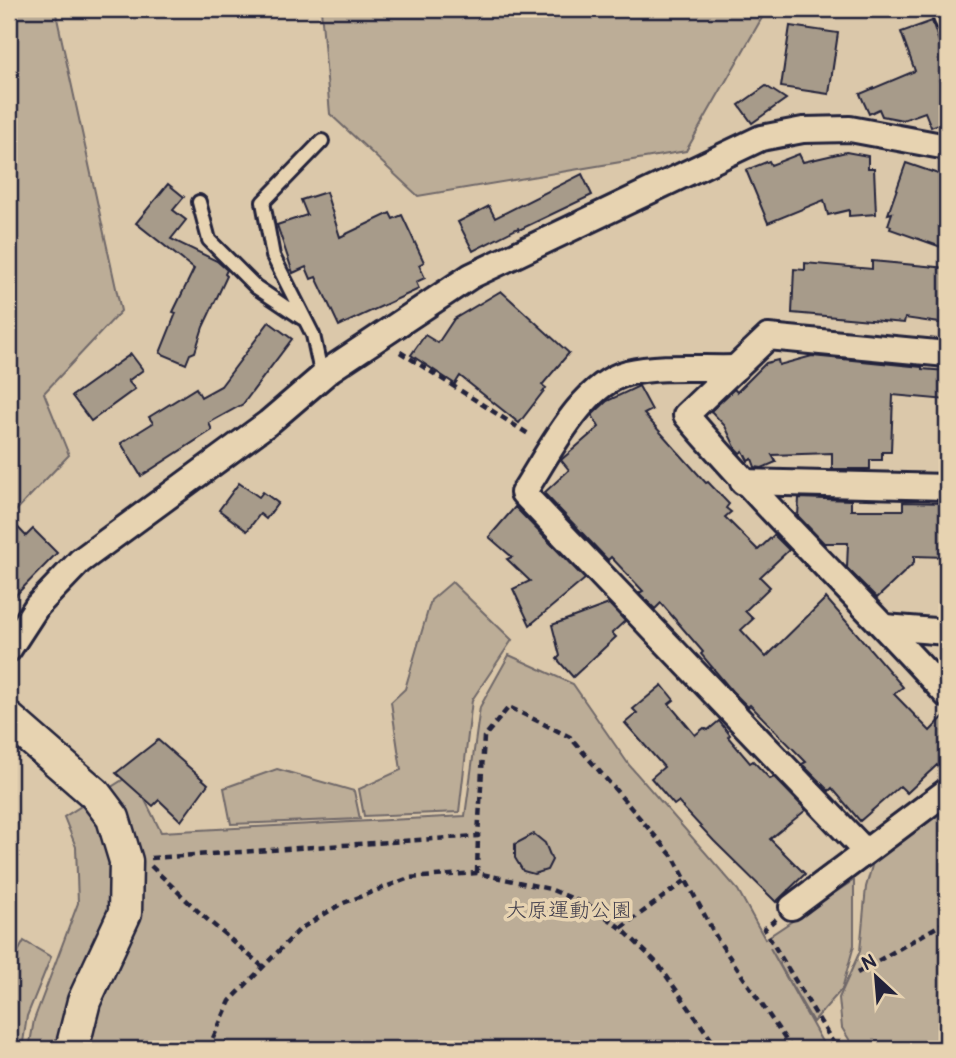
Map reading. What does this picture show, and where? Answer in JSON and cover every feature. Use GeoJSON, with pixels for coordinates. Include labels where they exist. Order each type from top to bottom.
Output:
{"type":"FeatureCollection","features":[{"type":"Feature","properties":{"kind":"street"},"geometry":{"type":"LineString","coordinates":[[943,9],[947,19]]}},
{"type":"Feature","properties":{"kind":"street"},"geometry":{"type":"LineString","coordinates":[[9,649],[37,606],[80,561],[268,423],[322,377],[471,276],[761,138],[803,130],[850,129],[947,147]]}},
{"type":"Feature","properties":{"kind":"street"},"geometry":{"type":"LineString","coordinates":[[947,354],[768,337],[686,415],[743,482],[885,627],[947,695]]}},
{"type":"Feature","properties":{"kind":"street"},"geometry":{"type":"LineString","coordinates":[[736,368],[637,372],[602,385],[583,402],[523,493],[865,851]]}},
{"type":"Feature","properties":{"kind":"street"},"geometry":{"type":"LineString","coordinates":[[743,482],[947,487]]}},
{"type":"Feature","properties":{"kind":"street"},"geometry":{"type":"LineString","coordinates":[[885,627],[947,632]]}},
{"type":"Feature","properties":{"kind":"street"},"geometry":{"type":"LineString","coordinates":[[9,719],[95,794],[113,818],[127,861],[125,913],[84,1001],[72,1049]]}},
{"type":"Feature","properties":{"kind":"street"},"geometry":{"type":"LineString","coordinates":[[792,907],[947,791]]}},
{"type":"Feature","properties":{"kind":"lane"},"geometry":{"type":"LineString","coordinates":[[322,141],[263,202],[273,256],[313,335],[322,377]]}},
{"type":"Feature","properties":{"kind":"lane"},"geometry":{"type":"LineString","coordinates":[[199,202],[209,240],[257,287],[305,320]]}},
{"type":"Feature","properties":{"kind":"path"},"geometry":{"type":"LineString","coordinates":[[396,349],[530,435]]}},
{"type":"Feature","properties":{"kind":"path"},"geometry":{"type":"LineString","coordinates":[[477,873],[484,737],[509,707],[570,737],[674,858],[718,940],[792,1049]]}},
{"type":"Feature","properties":{"kind":"path"},"geometry":{"type":"LineString","coordinates":[[262,966],[202,915],[143,858],[478,836]]}},
{"type":"Feature","properties":{"kind":"path"},"geometry":{"type":"LineString","coordinates":[[208,1049],[230,1001],[300,929],[341,904],[409,878],[477,873],[550,889],[592,907],[621,928],[659,964],[718,1049]]}},
{"type":"Feature","properties":{"kind":"path"},"geometry":{"type":"LineString","coordinates":[[621,928],[686,880]]}},
{"type":"Feature","properties":{"kind":"path"},"geometry":{"type":"LineString","coordinates":[[792,907],[764,929],[837,1049]]}},
{"type":"Feature","properties":{"kind":"path"},"geometry":{"type":"LineString","coordinates":[[857,973],[947,921]]}},
{"type":"Feature","properties":{"kind":"green space"},"geometry":{"type":"Polygon","coordinates":[[[9,9],[55,9],[121,311],[44,393],[69,455],[9,518],[9,9]]]}},
{"type":"Feature","properties":{"kind":"green space"},"geometry":{"type":"Polygon","coordinates":[[[321,9],[767,9],[686,151],[418,196],[330,114],[321,9]]]}},
{"type":"Feature","properties":{"kind":"green space"},"geometry":{"type":"Polygon","coordinates":[[[452,582],[512,640],[472,700],[459,812],[364,816],[359,789],[401,770],[391,702],[405,689],[431,600],[452,582]]]}},
{"type":"Feature","properties":{"kind":"green space","name":"大原運動公園"},"geometry":{"type":"Polygon","coordinates":[[[509,655],[573,684],[629,765],[738,890],[765,939],[854,880],[854,945],[842,989],[813,1022],[770,948],[826,1049],[29,1049],[34,1020],[78,903],[76,847],[64,817],[132,774],[161,832],[465,816],[480,707],[509,655]]]}},
{"type":"Feature","properties":{"kind":"green space"},"geometry":{"type":"Polygon","coordinates":[[[277,769],[354,791],[360,819],[231,824],[224,788],[277,769]]]}},
{"type":"Feature","properties":{"kind":"green space"},"geometry":{"type":"Polygon","coordinates":[[[947,802],[947,1049],[855,1049],[842,1028],[839,998],[860,951],[866,887],[875,855],[947,802]]]}},
{"type":"Feature","properties":{"kind":"green space"},"geometry":{"type":"Polygon","coordinates":[[[24,941],[51,957],[27,1016],[22,1049],[9,1049],[9,968],[24,941]]]}},
{"type":"Feature","properties":{"kind":"building"},"geometry":{"type":"Polygon","coordinates":[[[932,21],[947,66],[947,77],[939,80],[947,101],[947,121],[931,127],[925,112],[903,120],[882,116],[879,109],[869,114],[860,94],[915,71],[901,32],[932,21]]]}},
{"type":"Feature","properties":{"kind":"building"},"geometry":{"type":"Polygon","coordinates":[[[790,26],[838,33],[829,94],[781,87],[790,26]]]}},
{"type":"Feature","properties":{"kind":"building"},"geometry":{"type":"Polygon","coordinates":[[[766,86],[786,99],[752,123],[739,105],[766,86]]]}},
{"type":"Feature","properties":{"kind":"building"},"geometry":{"type":"Polygon","coordinates":[[[846,152],[868,156],[868,168],[874,168],[876,214],[849,216],[849,210],[828,215],[824,200],[768,223],[746,170],[769,161],[771,165],[799,154],[803,162],[846,152]]]}},
{"type":"Feature","properties":{"kind":"building"},"geometry":{"type":"Polygon","coordinates":[[[906,163],[947,177],[947,249],[890,229],[891,226],[888,225],[892,213],[888,214],[906,163]]]}},
{"type":"Feature","properties":{"kind":"building"},"geometry":{"type":"Polygon","coordinates":[[[582,174],[592,195],[473,251],[458,222],[489,206],[495,218],[582,174]]]}},
{"type":"Feature","properties":{"kind":"building"},"geometry":{"type":"Polygon","coordinates":[[[168,184],[184,197],[173,210],[186,220],[171,239],[217,261],[227,270],[227,276],[203,327],[195,352],[190,354],[186,364],[160,353],[176,313],[173,312],[194,269],[136,223],[168,184]]]}},
{"type":"Feature","properties":{"kind":"building"},"geometry":{"type":"Polygon","coordinates":[[[326,192],[340,237],[390,213],[393,219],[402,215],[424,262],[419,265],[425,278],[416,282],[419,289],[339,326],[316,277],[311,279],[306,267],[293,273],[277,225],[307,215],[301,200],[326,192]]]}},
{"type":"Feature","properties":{"kind":"building"},"geometry":{"type":"Polygon","coordinates":[[[872,261],[947,268],[947,324],[905,318],[904,323],[792,313],[794,269],[805,270],[805,263],[872,269],[872,261]]]}},
{"type":"Feature","properties":{"kind":"building"},"geometry":{"type":"Polygon","coordinates":[[[501,291],[569,353],[542,385],[546,388],[519,423],[460,376],[455,384],[411,355],[425,335],[438,343],[454,319],[501,291]]]}},
{"type":"Feature","properties":{"kind":"building"},"geometry":{"type":"Polygon","coordinates":[[[269,322],[292,339],[243,404],[209,423],[212,430],[141,476],[121,443],[153,423],[149,417],[196,388],[201,397],[221,386],[269,322]]]}},
{"type":"Feature","properties":{"kind":"building"},"geometry":{"type":"Polygon","coordinates":[[[131,354],[143,370],[128,381],[135,389],[91,421],[72,396],[131,354]]]}},
{"type":"Feature","properties":{"kind":"building"},"geometry":{"type":"Polygon","coordinates":[[[812,356],[947,371],[947,400],[893,395],[891,452],[882,452],[882,460],[870,460],[870,469],[832,469],[832,453],[772,455],[776,462],[762,468],[755,467],[752,459],[748,461],[743,451],[740,453],[736,449],[725,426],[711,411],[734,389],[737,392],[766,363],[778,360],[779,365],[812,356]]]}},
{"type":"Feature","properties":{"kind":"building"},"geometry":{"type":"Polygon","coordinates":[[[639,386],[652,410],[644,414],[706,483],[729,504],[726,508],[731,512],[725,517],[758,550],[774,535],[789,550],[760,577],[770,587],[745,611],[753,619],[741,630],[766,657],[826,598],[903,687],[894,694],[930,731],[947,713],[947,775],[937,765],[907,793],[900,786],[860,821],[832,788],[829,791],[802,764],[806,762],[750,705],[748,707],[732,691],[661,603],[655,609],[639,593],[643,591],[611,557],[608,560],[544,493],[569,470],[561,460],[599,427],[592,415],[607,401],[639,386]]]}},
{"type":"Feature","properties":{"kind":"building"},"geometry":{"type":"Polygon","coordinates":[[[239,483],[259,497],[263,492],[278,503],[266,519],[260,514],[247,531],[219,510],[239,483]]]}},
{"type":"Feature","properties":{"kind":"building"},"geometry":{"type":"Polygon","coordinates":[[[799,498],[851,500],[851,510],[903,510],[903,502],[947,503],[947,557],[914,556],[914,563],[877,598],[847,568],[848,543],[824,543],[798,516],[799,498]]]}},
{"type":"Feature","properties":{"kind":"building"},"geometry":{"type":"Polygon","coordinates":[[[515,507],[585,579],[530,625],[513,589],[530,581],[507,559],[512,557],[489,537],[515,507]]]}},
{"type":"Feature","properties":{"kind":"building"},"geometry":{"type":"Polygon","coordinates":[[[9,518],[26,536],[33,529],[57,553],[9,602],[9,518]]]}},
{"type":"Feature","properties":{"kind":"building"},"geometry":{"type":"Polygon","coordinates":[[[609,604],[625,621],[612,633],[616,637],[573,677],[557,659],[560,656],[552,625],[609,604]]]}},
{"type":"Feature","properties":{"kind":"building"},"geometry":{"type":"Polygon","coordinates":[[[662,685],[674,700],[669,704],[695,735],[704,728],[708,730],[719,721],[730,735],[728,737],[750,763],[753,761],[770,779],[774,777],[806,810],[770,839],[805,874],[776,902],[678,802],[674,805],[651,778],[664,767],[625,723],[637,713],[633,709],[662,685]]]}},
{"type":"Feature","properties":{"kind":"building"},"geometry":{"type":"Polygon","coordinates":[[[158,740],[208,784],[181,821],[159,800],[153,806],[116,773],[158,740]]]}},
{"type":"Feature","properties":{"kind":"building"},"geometry":{"type":"Polygon","coordinates":[[[534,834],[545,843],[552,860],[547,870],[534,874],[523,871],[515,858],[515,844],[534,834]]]}}]}
